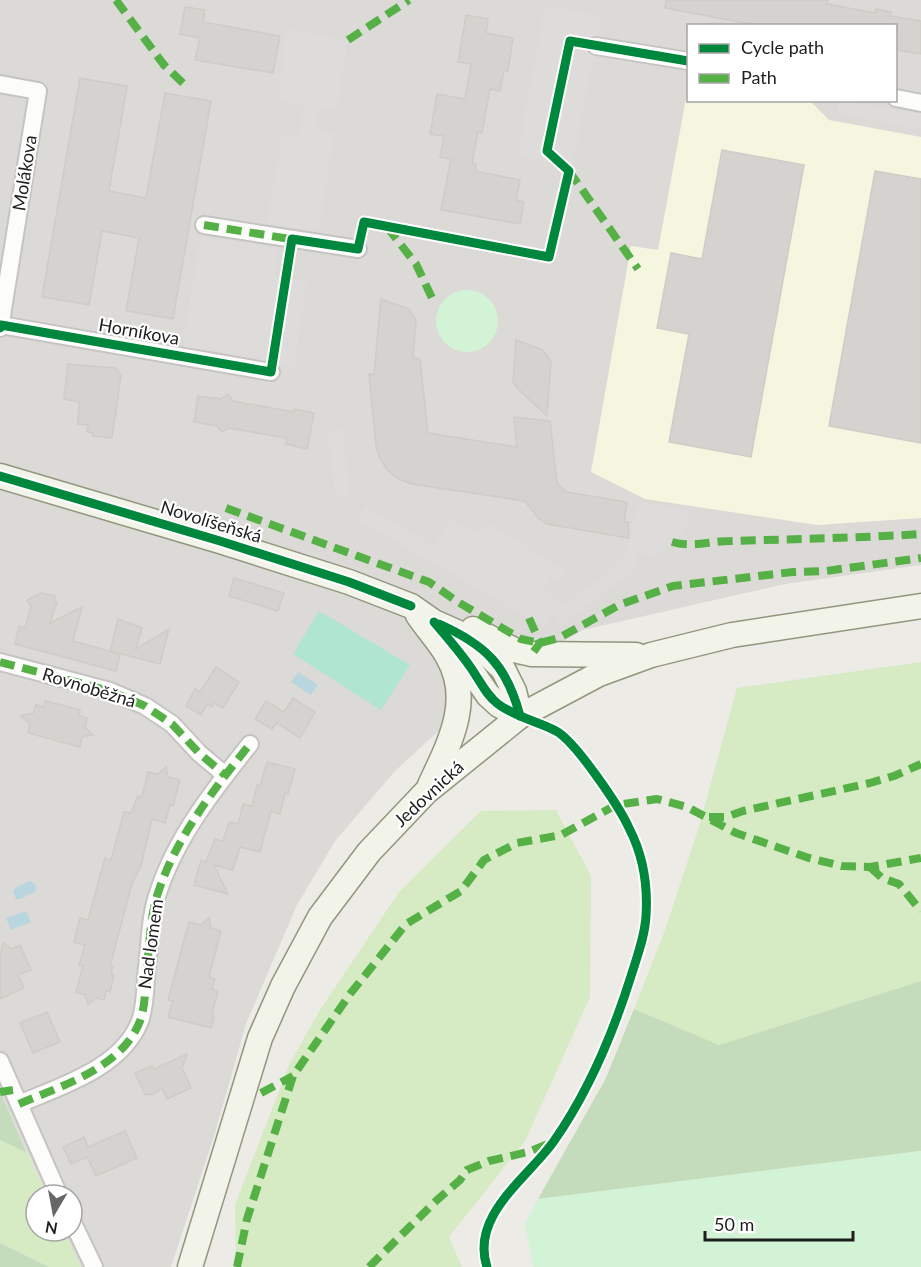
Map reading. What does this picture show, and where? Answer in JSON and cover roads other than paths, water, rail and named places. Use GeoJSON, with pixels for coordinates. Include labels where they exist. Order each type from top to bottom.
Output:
{"type":"FeatureCollection","features":[{"type":"Feature","properties":{"kind":"main road","name":"Novolíšeňská"},"geometry":{"type":"LineString","coordinates":[[0,476],[220,541],[349,582],[411,606],[434,622],[460,634],[483,650],[502,669],[514,691],[520,716]]}},
{"type":"Feature","properties":{"kind":"main road"},"geometry":{"type":"LineString","coordinates":[[411,606],[466,626],[514,650],[532,654],[651,655]]}},
{"type":"Feature","properties":{"kind":"main road"},"geometry":{"type":"LineString","coordinates":[[411,606],[448,657],[457,680],[458,705],[455,729],[426,792]]}},
{"type":"Feature","properties":{"kind":"main road","name":"Jedovnická"},"geometry":{"type":"LineString","coordinates":[[190,1267],[260,1038],[283,986],[320,917],[369,852],[426,792],[520,716],[599,674],[651,655],[732,634],[921,606]]}},
{"type":"Feature","properties":{"kind":"street"},"geometry":{"type":"LineString","coordinates":[[596,46],[687,61]]}},
{"type":"Feature","properties":{"kind":"street","name":"Molákova"},"geometry":{"type":"LineString","coordinates":[[0,84],[38,91],[0,327]]}},
{"type":"Feature","properties":{"kind":"street"},"geometry":{"type":"LineString","coordinates":[[897,98],[921,103]]}},
{"type":"Feature","properties":{"kind":"street"},"geometry":{"type":"LineString","coordinates":[[204,225],[358,249]]}},
{"type":"Feature","properties":{"kind":"street","name":"Horníkova"},"geometry":{"type":"LineString","coordinates":[[0,327],[271,372]]}},
{"type":"Feature","properties":{"kind":"street","name":"Rovnoběžná"},"geometry":{"type":"LineString","coordinates":[[0,662],[110,691],[145,706],[172,724],[225,776]]}},
{"type":"Feature","properties":{"kind":"street","name":"Nad lomem"},"geometry":{"type":"LineString","coordinates":[[19,1104],[98,1068],[130,1038],[140,1020],[152,916],[158,892],[173,855],[225,776],[250,744]]}},
{"type":"Feature","properties":{"kind":"street"},"geometry":{"type":"LineString","coordinates":[[0,1061],[54,1183]]}},
{"type":"Feature","properties":{"kind":"street"},"geometry":{"type":"LineString","coordinates":[[83,1243],[94,1267]]}},
{"type":"Feature","properties":{"kind":"water"},"geometry":{"type":"Polygon","coordinates":[[[298,672],[318,685],[311,695],[291,682],[298,672]]]}},
{"type":"Feature","properties":{"kind":"water"},"geometry":{"type":"Polygon","coordinates":[[[30,881],[36,885],[35,892],[16,899],[13,891],[15,888],[30,881]]]}},
{"type":"Feature","properties":{"kind":"water"},"geometry":{"type":"Polygon","coordinates":[[[26,911],[31,922],[11,930],[6,918],[26,911]]]}}]}
